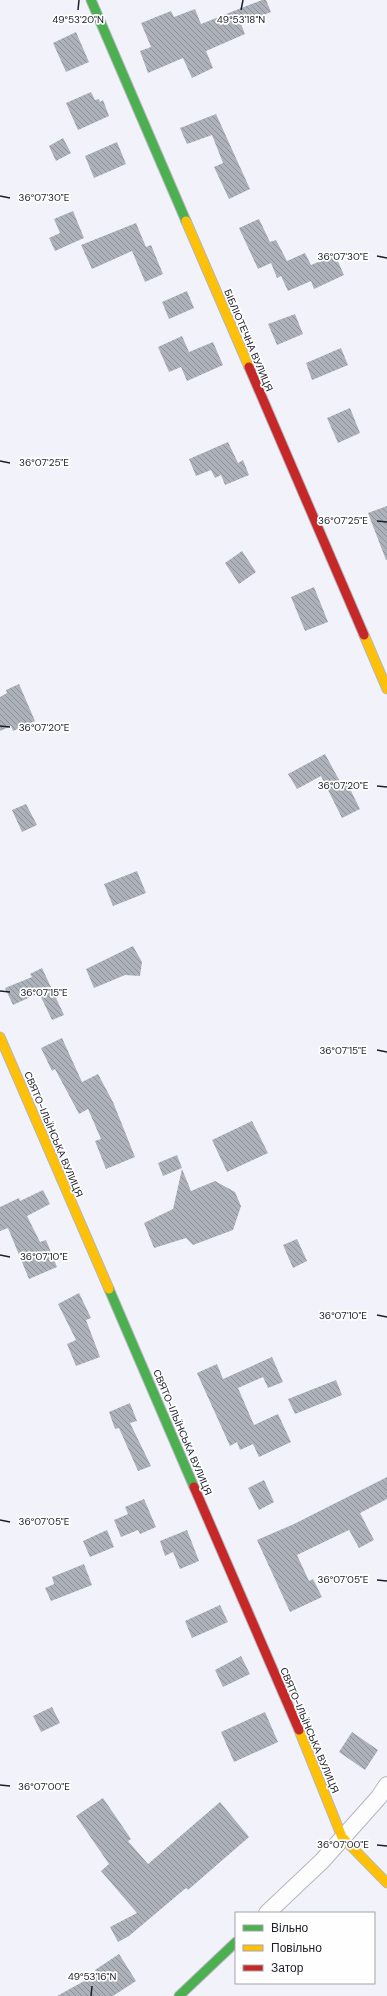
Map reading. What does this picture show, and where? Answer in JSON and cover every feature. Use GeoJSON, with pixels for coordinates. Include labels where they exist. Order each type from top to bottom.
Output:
{"type":"FeatureCollection","features":[{"type":"Feature","properties":{"kind":"street","name":"БІБЛІОТЕЧНА ВУЛИЦЯ"},"geometry":{"type":"LineString","coordinates":[[91,0],[387,689]]}},
{"type":"Feature","properties":{"kind":"street","name":"СВЯТО-ІЛЬЇНСЬКА ВУЛИЦЯ"},"geometry":{"type":"LineString","coordinates":[[0,1037],[283,1692],[342,1837]]}},
{"type":"Feature","properties":{"kind":"street"},"geometry":{"type":"LineString","coordinates":[[268,1912],[322,1861],[379,1797],[387,1785]]}},
{"type":"Feature","properties":{"kind":"street"},"geometry":{"type":"LineString","coordinates":[[342,1837],[387,1883]]}},
{"type":"Feature","properties":{"kind":"street"},"geometry":{"type":"LineString","coordinates":[[179,1996],[235,1943]]}},
{"type":"Feature","properties":{"kind":"building"},"geometry":{"type":"Polygon","coordinates":[[[262,0],[266,0],[271,12],[241,24],[245,34],[206,51],[213,68],[192,78],[183,58],[148,73],[140,51],[151,47],[141,23],[171,11],[174,17],[195,9],[201,24],[262,0]]]}},
{"type":"Feature","properties":{"kind":"building"},"geometry":{"type":"Polygon","coordinates":[[[76,32],[89,62],[66,72],[53,43],[76,32]]]}},
{"type":"Feature","properties":{"kind":"building"},"geometry":{"type":"Polygon","coordinates":[[[91,92],[95,100],[99,99],[100,102],[103,100],[109,116],[78,130],[66,103],[91,92]]]}},
{"type":"Feature","properties":{"kind":"building"},"geometry":{"type":"Polygon","coordinates":[[[216,114],[250,189],[229,199],[214,167],[223,163],[212,135],[187,144],[180,128],[216,114]]]}},
{"type":"Feature","properties":{"kind":"building"},"geometry":{"type":"Polygon","coordinates":[[[63,138],[71,153],[56,161],[49,146],[63,138]]]}},
{"type":"Feature","properties":{"kind":"building"},"geometry":{"type":"Polygon","coordinates":[[[117,142],[126,164],[94,178],[85,156],[117,142]]]}},
{"type":"Feature","properties":{"kind":"building"},"geometry":{"type":"Polygon","coordinates":[[[73,211],[84,238],[55,251],[49,238],[60,233],[54,219],[73,211]]]}},
{"type":"Feature","properties":{"kind":"building"},"geometry":{"type":"Polygon","coordinates":[[[259,219],[270,242],[276,240],[287,261],[305,253],[311,265],[335,255],[344,275],[314,289],[311,281],[288,291],[281,276],[277,278],[271,263],[258,269],[239,228],[259,219]]]}},
{"type":"Feature","properties":{"kind":"building"},"geometry":{"type":"Polygon","coordinates":[[[136,223],[146,247],[151,245],[163,274],[145,282],[132,251],[92,269],[81,245],[136,223]]]}},
{"type":"Feature","properties":{"kind":"building"},"geometry":{"type":"Polygon","coordinates":[[[187,291],[194,308],[169,319],[162,302],[187,291]]]}},
{"type":"Feature","properties":{"kind":"building"},"geometry":{"type":"Polygon","coordinates":[[[295,314],[303,334],[277,345],[268,324],[295,314]]]}},
{"type":"Feature","properties":{"kind":"building"},"geometry":{"type":"Polygon","coordinates":[[[182,336],[189,352],[213,342],[223,365],[187,381],[181,367],[169,372],[158,347],[182,336]]]}},
{"type":"Feature","properties":{"kind":"building"},"geometry":{"type":"Polygon","coordinates":[[[341,348],[348,365],[312,380],[306,363],[341,348]]]}},
{"type":"Feature","properties":{"kind":"building"},"geometry":{"type":"Polygon","coordinates":[[[350,408],[360,433],[338,443],[327,418],[350,408]]]}},
{"type":"Feature","properties":{"kind":"building"},"geometry":{"type":"Polygon","coordinates":[[[228,442],[238,463],[243,460],[249,475],[225,485],[221,475],[215,478],[211,470],[196,476],[189,459],[228,442]]]}},
{"type":"Feature","properties":{"kind":"building"},"geometry":{"type":"Polygon","coordinates":[[[387,506],[387,560],[386,560],[368,513],[387,506]]]}},
{"type":"Feature","properties":{"kind":"building"},"geometry":{"type":"Polygon","coordinates":[[[242,551],[256,572],[239,584],[225,563],[242,551]]]}},
{"type":"Feature","properties":{"kind":"building"},"geometry":{"type":"Polygon","coordinates":[[[314,587],[328,622],[305,631],[291,597],[314,587]]]}},
{"type":"Feature","properties":{"kind":"building"},"geometry":{"type":"Polygon","coordinates":[[[19,684],[35,721],[13,731],[11,726],[0,731],[0,697],[7,693],[6,690],[19,684]]]}},
{"type":"Feature","properties":{"kind":"building"},"geometry":{"type":"Polygon","coordinates":[[[325,754],[343,787],[348,785],[360,809],[342,818],[321,776],[297,789],[288,774],[325,754]]]}},
{"type":"Feature","properties":{"kind":"building"},"geometry":{"type":"Polygon","coordinates":[[[26,804],[37,825],[22,832],[12,810],[26,804]]]}},
{"type":"Feature","properties":{"kind":"building"},"geometry":{"type":"Polygon","coordinates":[[[137,871],[146,893],[113,906],[104,884],[137,871]]]}},
{"type":"Feature","properties":{"kind":"building"},"geometry":{"type":"Polygon","coordinates":[[[133,946],[142,962],[140,976],[125,975],[94,988],[86,969],[133,946]]]}},
{"type":"Feature","properties":{"kind":"building"},"geometry":{"type":"Polygon","coordinates":[[[42,968],[64,1015],[52,1020],[39,993],[13,1005],[5,988],[32,977],[30,974],[42,968]]]}},
{"type":"Feature","properties":{"kind":"building"},"geometry":{"type":"Polygon","coordinates":[[[62,1038],[82,1082],[98,1074],[113,1102],[135,1157],[106,1169],[95,1141],[101,1139],[88,1109],[79,1114],[55,1069],[52,1071],[41,1048],[62,1038]]]}},
{"type":"Feature","properties":{"kind":"building"},"geometry":{"type":"Polygon","coordinates":[[[252,1121],[268,1153],[227,1172],[212,1140],[252,1121]]]}},
{"type":"Feature","properties":{"kind":"building"},"geometry":{"type":"Polygon","coordinates":[[[177,1155],[182,1168],[163,1176],[158,1163],[177,1155]]]}},
{"type":"Feature","properties":{"kind":"building"},"geometry":{"type":"Polygon","coordinates":[[[182,1169],[191,1191],[215,1181],[235,1192],[241,1206],[233,1230],[193,1245],[186,1238],[154,1248],[144,1223],[173,1209],[182,1169]]]}},
{"type":"Feature","properties":{"kind":"building"},"geometry":{"type":"Polygon","coordinates":[[[43,1190],[50,1204],[27,1216],[40,1242],[46,1240],[57,1267],[29,1279],[8,1228],[0,1231],[0,1207],[19,1198],[20,1201],[43,1190]]]}},
{"type":"Feature","properties":{"kind":"building"},"geometry":{"type":"Polygon","coordinates":[[[297,1239],[307,1261],[293,1268],[283,1245],[297,1239]]]}},
{"type":"Feature","properties":{"kind":"building"},"geometry":{"type":"Polygon","coordinates":[[[79,1293],[91,1318],[86,1320],[100,1357],[76,1366],[67,1344],[76,1340],[58,1304],[79,1293]]]}},
{"type":"Feature","properties":{"kind":"building"},"geometry":{"type":"Polygon","coordinates":[[[272,1357],[283,1382],[268,1388],[263,1377],[238,1388],[254,1425],[278,1414],[291,1442],[259,1457],[253,1444],[240,1450],[237,1442],[230,1446],[197,1373],[217,1364],[223,1379],[272,1357]]]}},
{"type":"Feature","properties":{"kind":"building"},"geometry":{"type":"Polygon","coordinates":[[[336,1380],[342,1395],[295,1414],[288,1399],[336,1380]]]}},
{"type":"Feature","properties":{"kind":"building"},"geometry":{"type":"Polygon","coordinates":[[[130,1403],[137,1421],[130,1423],[151,1466],[138,1471],[119,1428],[115,1429],[109,1412],[130,1403]]]}},
{"type":"Feature","properties":{"kind":"building"},"geometry":{"type":"Polygon","coordinates":[[[387,1477],[387,1499],[360,1513],[374,1540],[359,1548],[349,1530],[297,1555],[309,1581],[313,1579],[322,1597],[290,1612],[257,1540],[294,1524],[387,1477]]]}},
{"type":"Feature","properties":{"kind":"building"},"geometry":{"type":"Polygon","coordinates":[[[264,1480],[274,1502],[259,1510],[248,1488],[264,1480]]]}},
{"type":"Feature","properties":{"kind":"building"},"geometry":{"type":"Polygon","coordinates":[[[144,1499],[156,1527],[140,1534],[138,1530],[121,1537],[114,1520],[128,1514],[125,1507],[144,1499]]]}},
{"type":"Feature","properties":{"kind":"building"},"geometry":{"type":"Polygon","coordinates":[[[107,1530],[114,1547],[90,1557],[83,1541],[107,1530]]]}},
{"type":"Feature","properties":{"kind":"building"},"geometry":{"type":"Polygon","coordinates":[[[187,1530],[199,1561],[180,1569],[173,1552],[165,1556],[160,1541],[187,1530]]]}},
{"type":"Feature","properties":{"kind":"building"},"geometry":{"type":"Polygon","coordinates":[[[84,1564],[92,1585],[51,1601],[45,1588],[54,1584],[52,1577],[84,1564]]]}},
{"type":"Feature","properties":{"kind":"building"},"geometry":{"type":"Polygon","coordinates":[[[220,1605],[228,1622],[192,1638],[185,1621],[220,1605]]]}},
{"type":"Feature","properties":{"kind":"building"},"geometry":{"type":"Polygon","coordinates":[[[241,1656],[250,1674],[223,1687],[215,1670],[241,1656]]]}},
{"type":"Feature","properties":{"kind":"building"},"geometry":{"type":"Polygon","coordinates":[[[52,1707],[60,1723],[41,1732],[33,1716],[52,1707]]]}},
{"type":"Feature","properties":{"kind":"building"},"geometry":{"type":"Polygon","coordinates":[[[265,1712],[278,1742],[234,1762],[221,1732],[265,1712]]]}},
{"type":"Feature","properties":{"kind":"building"},"geometry":{"type":"Polygon","coordinates":[[[352,1732],[378,1750],[365,1770],[339,1752],[352,1732]]]}},
{"type":"Feature","properties":{"kind":"building"},"geometry":{"type":"Polygon","coordinates":[[[103,1798],[131,1839],[128,1841],[148,1864],[220,1802],[249,1837],[188,1890],[186,1888],[129,1936],[118,1942],[110,1927],[137,1913],[101,1871],[109,1864],[76,1816],[103,1798]]]}},
{"type":"Feature","properties":{"kind":"building"},"geometry":{"type":"Polygon","coordinates":[[[119,1954],[136,1981],[113,1996],[57,1996],[97,1974],[95,1970],[119,1954]]]}},
{"type":"Feature","properties":{"kind":"traffic: fast"},"geometry":{"type":"LineString","coordinates":[[91,0],[186,221]]}},
{"type":"Feature","properties":{"kind":"traffic: fast"},"geometry":{"type":"LineString","coordinates":[[109,1289],[194,1487]]}},
{"type":"Feature","properties":{"kind":"traffic: fast"},"geometry":{"type":"LineString","coordinates":[[179,1996],[235,1943]]}},
{"type":"Feature","properties":{"kind":"traffic: slow"},"geometry":{"type":"LineString","coordinates":[[186,221],[249,367]]}},
{"type":"Feature","properties":{"kind":"traffic: slow"},"geometry":{"type":"LineString","coordinates":[[364,635],[387,689]]}},
{"type":"Feature","properties":{"kind":"traffic: slow"},"geometry":{"type":"LineString","coordinates":[[0,1037],[109,1289]]}},
{"type":"Feature","properties":{"kind":"traffic: slow"},"geometry":{"type":"LineString","coordinates":[[299,1730],[342,1837],[387,1883]]}},
{"type":"Feature","properties":{"kind":"traffic: jam"},"geometry":{"type":"LineString","coordinates":[[249,367],[364,635]]}},
{"type":"Feature","properties":{"kind":"traffic: jam"},"geometry":{"type":"LineString","coordinates":[[194,1487],[299,1730]]}}]}
